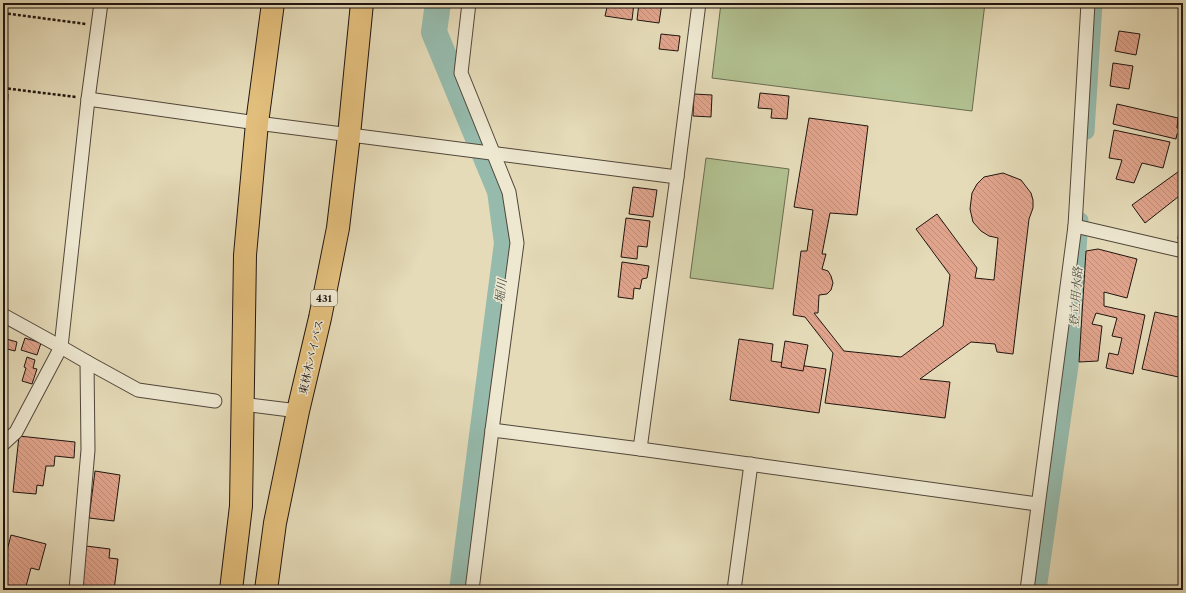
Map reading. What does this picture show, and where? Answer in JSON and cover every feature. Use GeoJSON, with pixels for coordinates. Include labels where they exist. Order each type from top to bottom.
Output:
{"type":"FeatureCollection","features":[{"type":"Feature","properties":{"kind":"highway"},"geometry":{"type":"LineString","coordinates":[[231,590],[241,506],[245,255],[257,123],[273,3]]}},
{"type":"Feature","properties":{"kind":"highway","name":"東林木バイパス"},"geometry":{"type":"LineString","coordinates":[[266,590],[275,523],[338,228],[362,3]]}},
{"type":"Feature","properties":{"kind":"street"},"geometry":{"type":"LineString","coordinates":[[3,444],[16,432],[61,346],[88,99],[101,3]]}},
{"type":"Feature","properties":{"kind":"street"},"geometry":{"type":"LineString","coordinates":[[469,3],[461,74],[509,192],[517,243],[472,590]]}},
{"type":"Feature","properties":{"kind":"street"},"geometry":{"type":"LineString","coordinates":[[640,449],[678,177],[699,3]]}},
{"type":"Feature","properties":{"kind":"street"},"geometry":{"type":"LineString","coordinates":[[1027,590],[1037,504],[1075,226],[1088,3]]}},
{"type":"Feature","properties":{"kind":"street"},"geometry":{"type":"LineString","coordinates":[[88,99],[257,123],[678,177]]}},
{"type":"Feature","properties":{"kind":"street"},"geometry":{"type":"LineString","coordinates":[[1075,226],[1183,251]]}},
{"type":"Feature","properties":{"kind":"street"},"geometry":{"type":"LineString","coordinates":[[3,315],[138,390],[215,400]]}},
{"type":"Feature","properties":{"kind":"street"},"geometry":{"type":"LineString","coordinates":[[76,590],[88,450],[87,362]]}},
{"type":"Feature","properties":{"kind":"street"},"geometry":{"type":"LineString","coordinates":[[242,404],[298,411]]}},
{"type":"Feature","properties":{"kind":"street"},"geometry":{"type":"LineString","coordinates":[[492,430],[1037,504]]}},
{"type":"Feature","properties":{"kind":"street"},"geometry":{"type":"LineString","coordinates":[[734,590],[751,464]]}},
{"type":"Feature","properties":{"kind":"path"},"geometry":{"type":"LineString","coordinates":[[3,12],[98,25]]}},
{"type":"Feature","properties":{"kind":"path"},"geometry":{"type":"LineString","coordinates":[[3,88],[88,99]]}},
{"type":"Feature","properties":{"kind":"green space"},"geometry":{"type":"Polygon","coordinates":[[[721,3],[985,3],[972,111],[712,78],[721,3]]]}},
{"type":"Feature","properties":{"kind":"green space"},"geometry":{"type":"Polygon","coordinates":[[[706,158],[789,169],[773,289],[690,278],[706,158]]]}},
{"type":"Feature","properties":{"kind":"building"},"geometry":{"type":"Polygon","coordinates":[[[608,3],[634,3],[632,20],[605,16],[608,3]]]}},
{"type":"Feature","properties":{"kind":"building"},"geometry":{"type":"Polygon","coordinates":[[[639,3],[662,3],[659,23],[637,20],[639,3]]]}},
{"type":"Feature","properties":{"kind":"building"},"geometry":{"type":"Polygon","coordinates":[[[1119,31],[1140,34],[1136,55],[1115,51],[1119,31]]]}},
{"type":"Feature","properties":{"kind":"building"},"geometry":{"type":"Polygon","coordinates":[[[661,34],[680,36],[678,51],[659,49],[661,34]]]}},
{"type":"Feature","properties":{"kind":"building"},"geometry":{"type":"Polygon","coordinates":[[[1113,63],[1133,66],[1129,89],[1110,86],[1113,63]]]}},
{"type":"Feature","properties":{"kind":"building"},"geometry":{"type":"Polygon","coordinates":[[[760,93],[789,96],[787,119],[771,118],[772,109],[758,108],[760,93]]]}},
{"type":"Feature","properties":{"kind":"building"},"geometry":{"type":"Polygon","coordinates":[[[3,94],[8,94],[7,114],[3,114],[3,94]]]}},
{"type":"Feature","properties":{"kind":"building"},"geometry":{"type":"Polygon","coordinates":[[[694,94],[712,95],[711,117],[693,116],[694,94]]]}},
{"type":"Feature","properties":{"kind":"building"},"geometry":{"type":"Polygon","coordinates":[[[1117,104],[1178,118],[1177,128],[1183,129],[1183,135],[1177,134],[1176,139],[1113,124],[1117,104]]]}},
{"type":"Feature","properties":{"kind":"building"},"geometry":{"type":"Polygon","coordinates":[[[809,118],[868,126],[857,215],[830,213],[822,254],[826,254],[822,269],[828,271],[833,283],[831,290],[827,294],[819,295],[818,313],[814,313],[844,351],[901,357],[943,326],[950,275],[916,229],[937,214],[977,268],[975,278],[994,280],[998,238],[989,236],[981,231],[973,222],[970,209],[972,193],[977,184],[984,177],[1003,173],[1021,180],[1031,193],[1033,208],[1029,219],[1013,354],[997,352],[995,344],[971,342],[920,379],[950,382],[945,418],[825,403],[833,353],[805,317],[793,315],[801,251],[807,251],[813,210],[794,207],[809,118]]]}},
{"type":"Feature","properties":{"kind":"building"},"geometry":{"type":"Polygon","coordinates":[[[1114,130],[1170,142],[1163,168],[1142,163],[1134,183],[1116,179],[1122,160],[1109,158],[1114,130]]]}},
{"type":"Feature","properties":{"kind":"building"},"geometry":{"type":"Polygon","coordinates":[[[1183,161],[1183,193],[1145,223],[1132,205],[1182,169],[1183,161]]]}},
{"type":"Feature","properties":{"kind":"building"},"geometry":{"type":"Polygon","coordinates":[[[633,187],[657,190],[653,217],[629,214],[633,187]]]}},
{"type":"Feature","properties":{"kind":"building"},"geometry":{"type":"Polygon","coordinates":[[[626,218],[650,221],[647,247],[638,246],[637,259],[621,257],[626,218]]]}},
{"type":"Feature","properties":{"kind":"building"},"geometry":{"type":"Polygon","coordinates":[[[1179,231],[1183,232],[1183,240],[1178,239],[1179,231]]]}},
{"type":"Feature","properties":{"kind":"building"},"geometry":{"type":"Polygon","coordinates":[[[1098,249],[1137,259],[1127,298],[1104,292],[1104,306],[1145,315],[1133,374],[1106,368],[1109,353],[1118,355],[1122,338],[1112,336],[1117,318],[1096,313],[1092,324],[1102,326],[1098,361],[1079,362],[1086,251],[1098,249]]]}},
{"type":"Feature","properties":{"kind":"building"},"geometry":{"type":"Polygon","coordinates":[[[622,262],[649,266],[647,278],[642,279],[640,289],[634,288],[633,299],[618,297],[622,262]]]}},
{"type":"Feature","properties":{"kind":"building"},"geometry":{"type":"Polygon","coordinates":[[[1155,312],[1183,318],[1183,378],[1142,369],[1155,312]]]}},
{"type":"Feature","properties":{"kind":"building"},"geometry":{"type":"Polygon","coordinates":[[[3,338],[17,342],[15,351],[3,348],[3,338]]]}},
{"type":"Feature","properties":{"kind":"building"},"geometry":{"type":"Polygon","coordinates":[[[25,338],[41,343],[37,355],[21,350],[25,338]]]}},
{"type":"Feature","properties":{"kind":"building"},"geometry":{"type":"Polygon","coordinates":[[[739,339],[773,344],[771,361],[826,369],[819,413],[730,400],[739,339]]]}},
{"type":"Feature","properties":{"kind":"building"},"geometry":{"type":"Polygon","coordinates":[[[785,341],[808,345],[803,371],[781,367],[785,341]]]}},
{"type":"Feature","properties":{"kind":"building"},"geometry":{"type":"Polygon","coordinates":[[[27,357],[35,360],[33,368],[37,369],[32,384],[22,381],[26,368],[24,367],[27,357]]]}},
{"type":"Feature","properties":{"kind":"building"},"geometry":{"type":"Polygon","coordinates":[[[3,363],[6,364],[3,375],[3,363]]]}},
{"type":"Feature","properties":{"kind":"building"},"geometry":{"type":"Polygon","coordinates":[[[19,436],[75,442],[74,458],[55,456],[54,466],[46,466],[43,486],[37,485],[36,494],[13,492],[19,436]]]}},
{"type":"Feature","properties":{"kind":"building"},"geometry":{"type":"Polygon","coordinates":[[[95,471],[120,475],[114,521],[89,518],[95,471]]]}},
{"type":"Feature","properties":{"kind":"building"},"geometry":{"type":"Polygon","coordinates":[[[11,535],[46,544],[39,570],[31,568],[25,590],[3,590],[3,566],[11,535]]]}},
{"type":"Feature","properties":{"kind":"building"},"geometry":{"type":"Polygon","coordinates":[[[86,546],[110,549],[109,558],[118,559],[114,590],[82,590],[86,546]]]}},
{"type":"Feature","properties":{"kind":"waterway","name":"堀川"},"geometry":{"type":"LineString","coordinates":[[438,3],[434,32],[500,191],[507,243],[462,590]]}},
{"type":"Feature","properties":{"kind":"waterway","name":"登立用水路"},"geometry":{"type":"LineString","coordinates":[[1087,132],[1095,3]]}},
{"type":"Feature","properties":{"kind":"waterway","name":"登立用水路"},"geometry":{"type":"LineString","coordinates":[[1039,590],[1071,366],[1081,220]]}}]}
